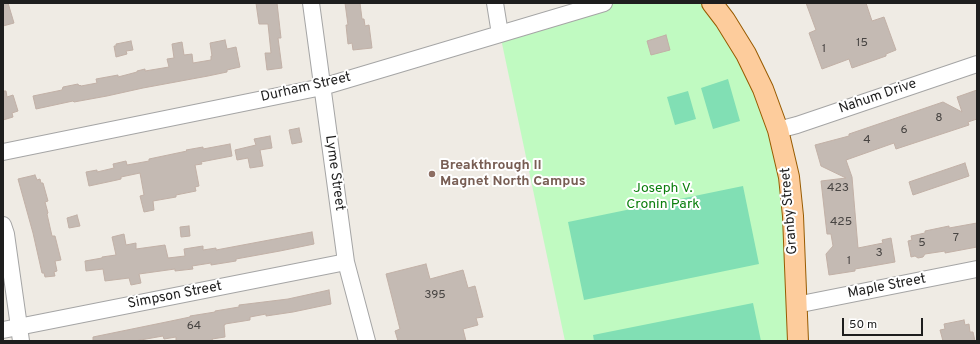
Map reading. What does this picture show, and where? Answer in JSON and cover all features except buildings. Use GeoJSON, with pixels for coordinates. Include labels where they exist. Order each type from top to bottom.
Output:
{"type":"FeatureCollection","features":[{"type":"Feature","properties":{"kind":"main road","name":"Granby Street"},"geometry":{"type":"LineString","coordinates":[[712,3],[725,20],[746,54],[763,89],[778,130],[789,177],[793,216],[798,341]]}},
{"type":"Feature","properties":{"kind":"street","name":"Lyme Street"},"geometry":{"type":"LineString","coordinates":[[311,3],[346,262],[367,341]]}},
{"type":"Feature","properties":{"kind":"street"},"geometry":{"type":"LineString","coordinates":[[495,3],[500,34]]}},
{"type":"Feature","properties":{"kind":"street","name":"Durham Street"},"geometry":{"type":"LineString","coordinates":[[3,152],[322,87],[604,3]]}},
{"type":"Feature","properties":{"kind":"street","name":"Nahum Drive"},"geometry":{"type":"LineString","coordinates":[[778,130],[977,64]]}},
{"type":"Feature","properties":{"kind":"street"},"geometry":{"type":"LineString","coordinates":[[3,225],[6,234],[20,334]]}},
{"type":"Feature","properties":{"kind":"street","name":"Simpson Street"},"geometry":{"type":"LineString","coordinates":[[3,330],[20,334],[346,262]]}},
{"type":"Feature","properties":{"kind":"street","name":"Maple Street"},"geometry":{"type":"LineString","coordinates":[[796,305],[977,269]]}},
{"type":"Feature","properties":{"kind":"green space","name":"Joseph V. Cronin Park"},"geometry":{"type":"Polygon","coordinates":[[[604,3],[712,3],[778,130],[798,341],[565,341],[500,34],[604,3]]]}},
{"type":"Feature","properties":{"kind":"green space"},"geometry":{"type":"Polygon","coordinates":[[[728,79],[740,121],[713,129],[701,88],[728,79]]]}},
{"type":"Feature","properties":{"kind":"green space"},"geometry":{"type":"Polygon","coordinates":[[[688,91],[696,119],[675,125],[667,97],[688,91]]]}},
{"type":"Feature","properties":{"kind":"green space"},"geometry":{"type":"Polygon","coordinates":[[[743,186],[759,264],[584,300],[568,222],[743,186]]]}},
{"type":"Feature","properties":{"kind":"green space"},"geometry":{"type":"Polygon","coordinates":[[[753,303],[761,341],[594,341],[593,335],[753,303]]]}},
{"type":"Feature","properties":{"kind":"place","name":"Breakthrough II Magnet North Campus"},"geometry":{"type":"Point","coordinates":[432,174]}}]}
